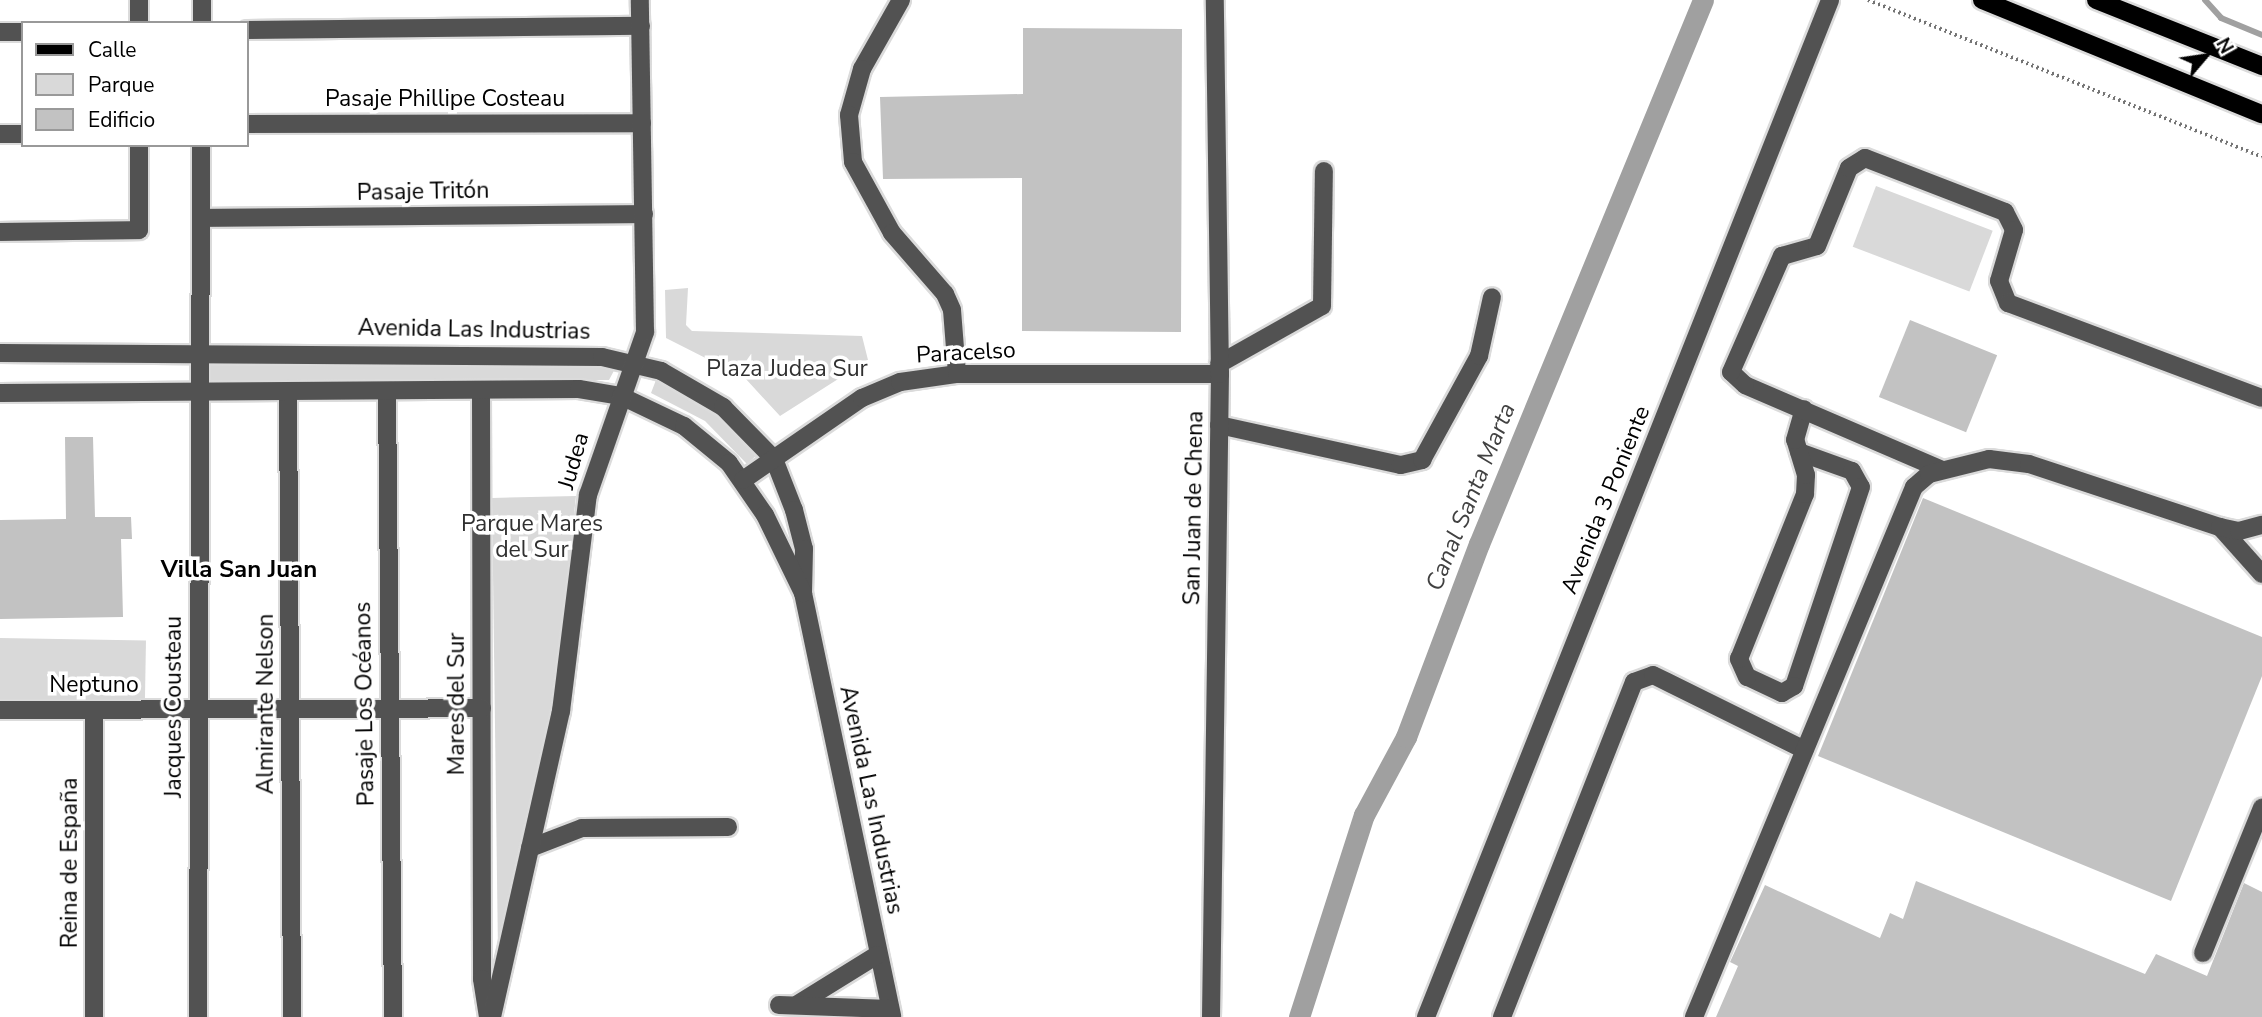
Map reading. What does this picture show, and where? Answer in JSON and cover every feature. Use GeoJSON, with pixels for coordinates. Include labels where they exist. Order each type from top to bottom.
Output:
{"type":"FeatureCollection","features":[{"type":"Feature","properties":{"kind":"main road"},"geometry":{"type":"LineString","coordinates":[[1982,0],[2262,114]]}},
{"type":"Feature","properties":{"kind":"main road"},"geometry":{"type":"LineString","coordinates":[[2096,0],[2262,66]]}},
{"type":"Feature","properties":{"kind":"street"},"geometry":{"type":"LineString","coordinates":[[139,0],[139,21]]}},
{"type":"Feature","properties":{"kind":"street"},"geometry":{"type":"LineString","coordinates":[[202,0],[202,21]]}},
{"type":"Feature","properties":{"kind":"street","name":"Judea"},"geometry":{"type":"LineString","coordinates":[[490,1017],[561,711],[588,495],[621,396],[638,362],[646,319],[640,0]]}},
{"type":"Feature","properties":{"kind":"street"},"geometry":{"type":"LineString","coordinates":[[901,0],[862,69],[849,115],[853,162],[886,225],[945,294],[952,310],[957,374]]}},
{"type":"Feature","properties":{"kind":"street","name":"San Juan de Chena"},"geometry":{"type":"LineString","coordinates":[[1211,1017],[1220,369],[1215,0]]}},
{"type":"Feature","properties":{"kind":"street","name":"Avenida 3 Poniente"},"geometry":{"type":"LineString","coordinates":[[1426,1017],[1830,0]]}},
{"type":"Feature","properties":{"kind":"street"},"geometry":{"type":"LineString","coordinates":[[248,30],[641,26]]}},
{"type":"Feature","properties":{"kind":"street"},"geometry":{"type":"LineString","coordinates":[[0,32],[21,32]]}},
{"type":"Feature","properties":{"kind":"street","name":"Pasaje Phillipe Costeau"},"geometry":{"type":"LineString","coordinates":[[248,124],[642,123]]}},
{"type":"Feature","properties":{"kind":"street"},"geometry":{"type":"LineString","coordinates":[[0,134],[21,134]]}},
{"type":"Feature","properties":{"kind":"street"},"geometry":{"type":"LineString","coordinates":[[0,232],[139,230],[139,147]]}},
{"type":"Feature","properties":{"kind":"street","name":"Jacques Cousteau"},"geometry":{"type":"LineString","coordinates":[[198,1017],[201,147]]}},
{"type":"Feature","properties":{"kind":"street"},"geometry":{"type":"LineString","coordinates":[[1940,470],[1745,385],[1731,372],[1732,361],[1782,256],[1818,246],[1849,168],[1865,158],[2005,212],[2014,230],[1999,281],[2008,303],[2262,398]]}},
{"type":"Feature","properties":{"kind":"street"},"geometry":{"type":"LineString","coordinates":[[1220,369],[1322,306],[1324,171]]}},
{"type":"Feature","properties":{"kind":"street","name":"Pasaje Tritón"},"geometry":{"type":"LineString","coordinates":[[202,218],[644,214]]}},
{"type":"Feature","properties":{"kind":"street"},"geometry":{"type":"LineString","coordinates":[[1219,425],[1401,465],[1422,460],[1479,356],[1492,297]]}},
{"type":"Feature","properties":{"kind":"street","name":"Avenida Las Industrias"},"geometry":{"type":"LineString","coordinates":[[0,353],[201,351],[573,355],[638,362],[723,407],[774,459],[804,549],[803,593],[891,1013]]}},
{"type":"Feature","properties":{"kind":"street","name":"Paracelso"},"geometry":{"type":"LineString","coordinates":[[743,480],[876,390],[957,374],[1220,369]]}},
{"type":"Feature","properties":{"kind":"street","name":"Avenida Las Industrias"},"geometry":{"type":"LineString","coordinates":[[0,393],[579,389],[621,396],[684,426],[743,480],[803,593]]}},
{"type":"Feature","properties":{"kind":"street","name":"Mares del Sur"},"geometry":{"type":"LineString","coordinates":[[481,390],[482,979],[490,1017]]}},
{"type":"Feature","properties":{"kind":"street","name":"Pasaje Los Océanos"},"geometry":{"type":"LineString","coordinates":[[387,391],[393,1017]]}},
{"type":"Feature","properties":{"kind":"street","name":"Almirante Nelson"},"geometry":{"type":"LineString","coordinates":[[288,392],[292,1017]]}},
{"type":"Feature","properties":{"kind":"street"},"geometry":{"type":"LineString","coordinates":[[1799,452],[1852,471],[1861,487],[1794,686],[1782,693],[1747,677],[1739,659],[1805,494],[1795,440],[1804,409]]}},
{"type":"Feature","properties":{"kind":"street"},"geometry":{"type":"LineString","coordinates":[[1694,1017],[1914,487],[1940,470],[1989,459],[2029,464],[2220,527],[2239,531],[2262,525]]}},
{"type":"Feature","properties":{"kind":"street"},"geometry":{"type":"LineString","coordinates":[[2220,527],[2262,574]]}},
{"type":"Feature","properties":{"kind":"street"},"geometry":{"type":"LineString","coordinates":[[1502,1017],[1634,682],[1653,675],[1805,750]]}},
{"type":"Feature","properties":{"kind":"street","name":"Neptuno"},"geometry":{"type":"LineString","coordinates":[[0,710],[482,708]]}},
{"type":"Feature","properties":{"kind":"street","name":"Reina de España"},"geometry":{"type":"LineString","coordinates":[[94,710],[94,1017]]}},
{"type":"Feature","properties":{"kind":"street"},"geometry":{"type":"LineString","coordinates":[[2203,953],[2254,851],[2262,808]]}},
{"type":"Feature","properties":{"kind":"street"},"geometry":{"type":"LineString","coordinates":[[530,848],[582,828],[728,827]]}},
{"type":"Feature","properties":{"kind":"street"},"geometry":{"type":"LineString","coordinates":[[798,1004],[877,955]]}},
{"type":"Feature","properties":{"kind":"street"},"geometry":{"type":"LineString","coordinates":[[779,1005],[798,1004],[891,1013]]}},
{"type":"Feature","properties":{"kind":"path"},"geometry":{"type":"LineString","coordinates":[[1868,0],[2262,157]]}},
{"type":"Feature","properties":{"kind":"green space"},"geometry":{"type":"Polygon","coordinates":[[[1876,186],[1993,231],[1969,291],[1853,247],[1876,186]]]}},
{"type":"Feature","properties":{"kind":"green space","name":"Plaza Judea Sur"},"geometry":{"type":"Polygon","coordinates":[[[688,288],[686,325],[692,331],[862,336],[868,360],[780,416],[745,378],[666,338],[665,290],[688,288]]]}},
{"type":"Feature","properties":{"kind":"green space"},"geometry":{"type":"Polygon","coordinates":[[[210,361],[617,365],[609,380],[210,381],[210,361]]]}},
{"type":"Feature","properties":{"kind":"green space"},"geometry":{"type":"Polygon","coordinates":[[[656,380],[713,409],[759,453],[747,464],[705,421],[651,393],[656,380]]]}},
{"type":"Feature","properties":{"kind":"green space","name":"Parque Mares del Sur"},"geometry":{"type":"Polygon","coordinates":[[[576,496],[553,711],[498,953],[492,498],[576,496]]]}},
{"type":"Feature","properties":{"kind":"green space"},"geometry":{"type":"Polygon","coordinates":[[[0,638],[146,641],[145,706],[0,703],[0,638]]]}},
{"type":"Feature","properties":{"kind":"building"},"geometry":{"type":"Polygon","coordinates":[[[1023,28],[1182,29],[1181,332],[1022,331],[1022,178],[883,179],[880,97],[1023,94],[1023,28]]]}},
{"type":"Feature","properties":{"kind":"building"},"geometry":{"type":"Polygon","coordinates":[[[1910,320],[1997,355],[1966,432],[1879,397],[1910,320]]]}},
{"type":"Feature","properties":{"kind":"building"},"geometry":{"type":"Polygon","coordinates":[[[65,437],[93,437],[95,517],[131,517],[132,539],[121,539],[123,617],[0,619],[0,520],[66,519],[65,437]]]}},
{"type":"Feature","properties":{"kind":"building"},"geometry":{"type":"Polygon","coordinates":[[[1923,498],[2262,637],[2262,676],[2171,901],[1818,756],[1923,498]]]}},
{"type":"Feature","properties":{"kind":"building"},"geometry":{"type":"Polygon","coordinates":[[[1916,881],[2145,974],[2156,954],[2207,976],[2244,883],[2262,892],[2262,1017],[1716,1017],[1738,966],[1730,962],[1765,885],[1880,938],[1890,913],[1903,919],[1916,881]]]}},
{"type":"Feature","properties":{"kind":"waterway","name":"Canal Santa Marta"},"geometry":{"type":"LineString","coordinates":[[1299,1017],[1364,815],[1406,737],[1479,544],[1703,0]]}},
{"type":"Feature","properties":{"kind":"waterway"},"geometry":{"type":"LineString","coordinates":[[2205,0],[2221,18],[2262,35]]}},
{"type":"Feature","properties":{"kind":"district","name":"Villa San Juan"},"geometry":{"type":"Point","coordinates":[239,570]}}]}
